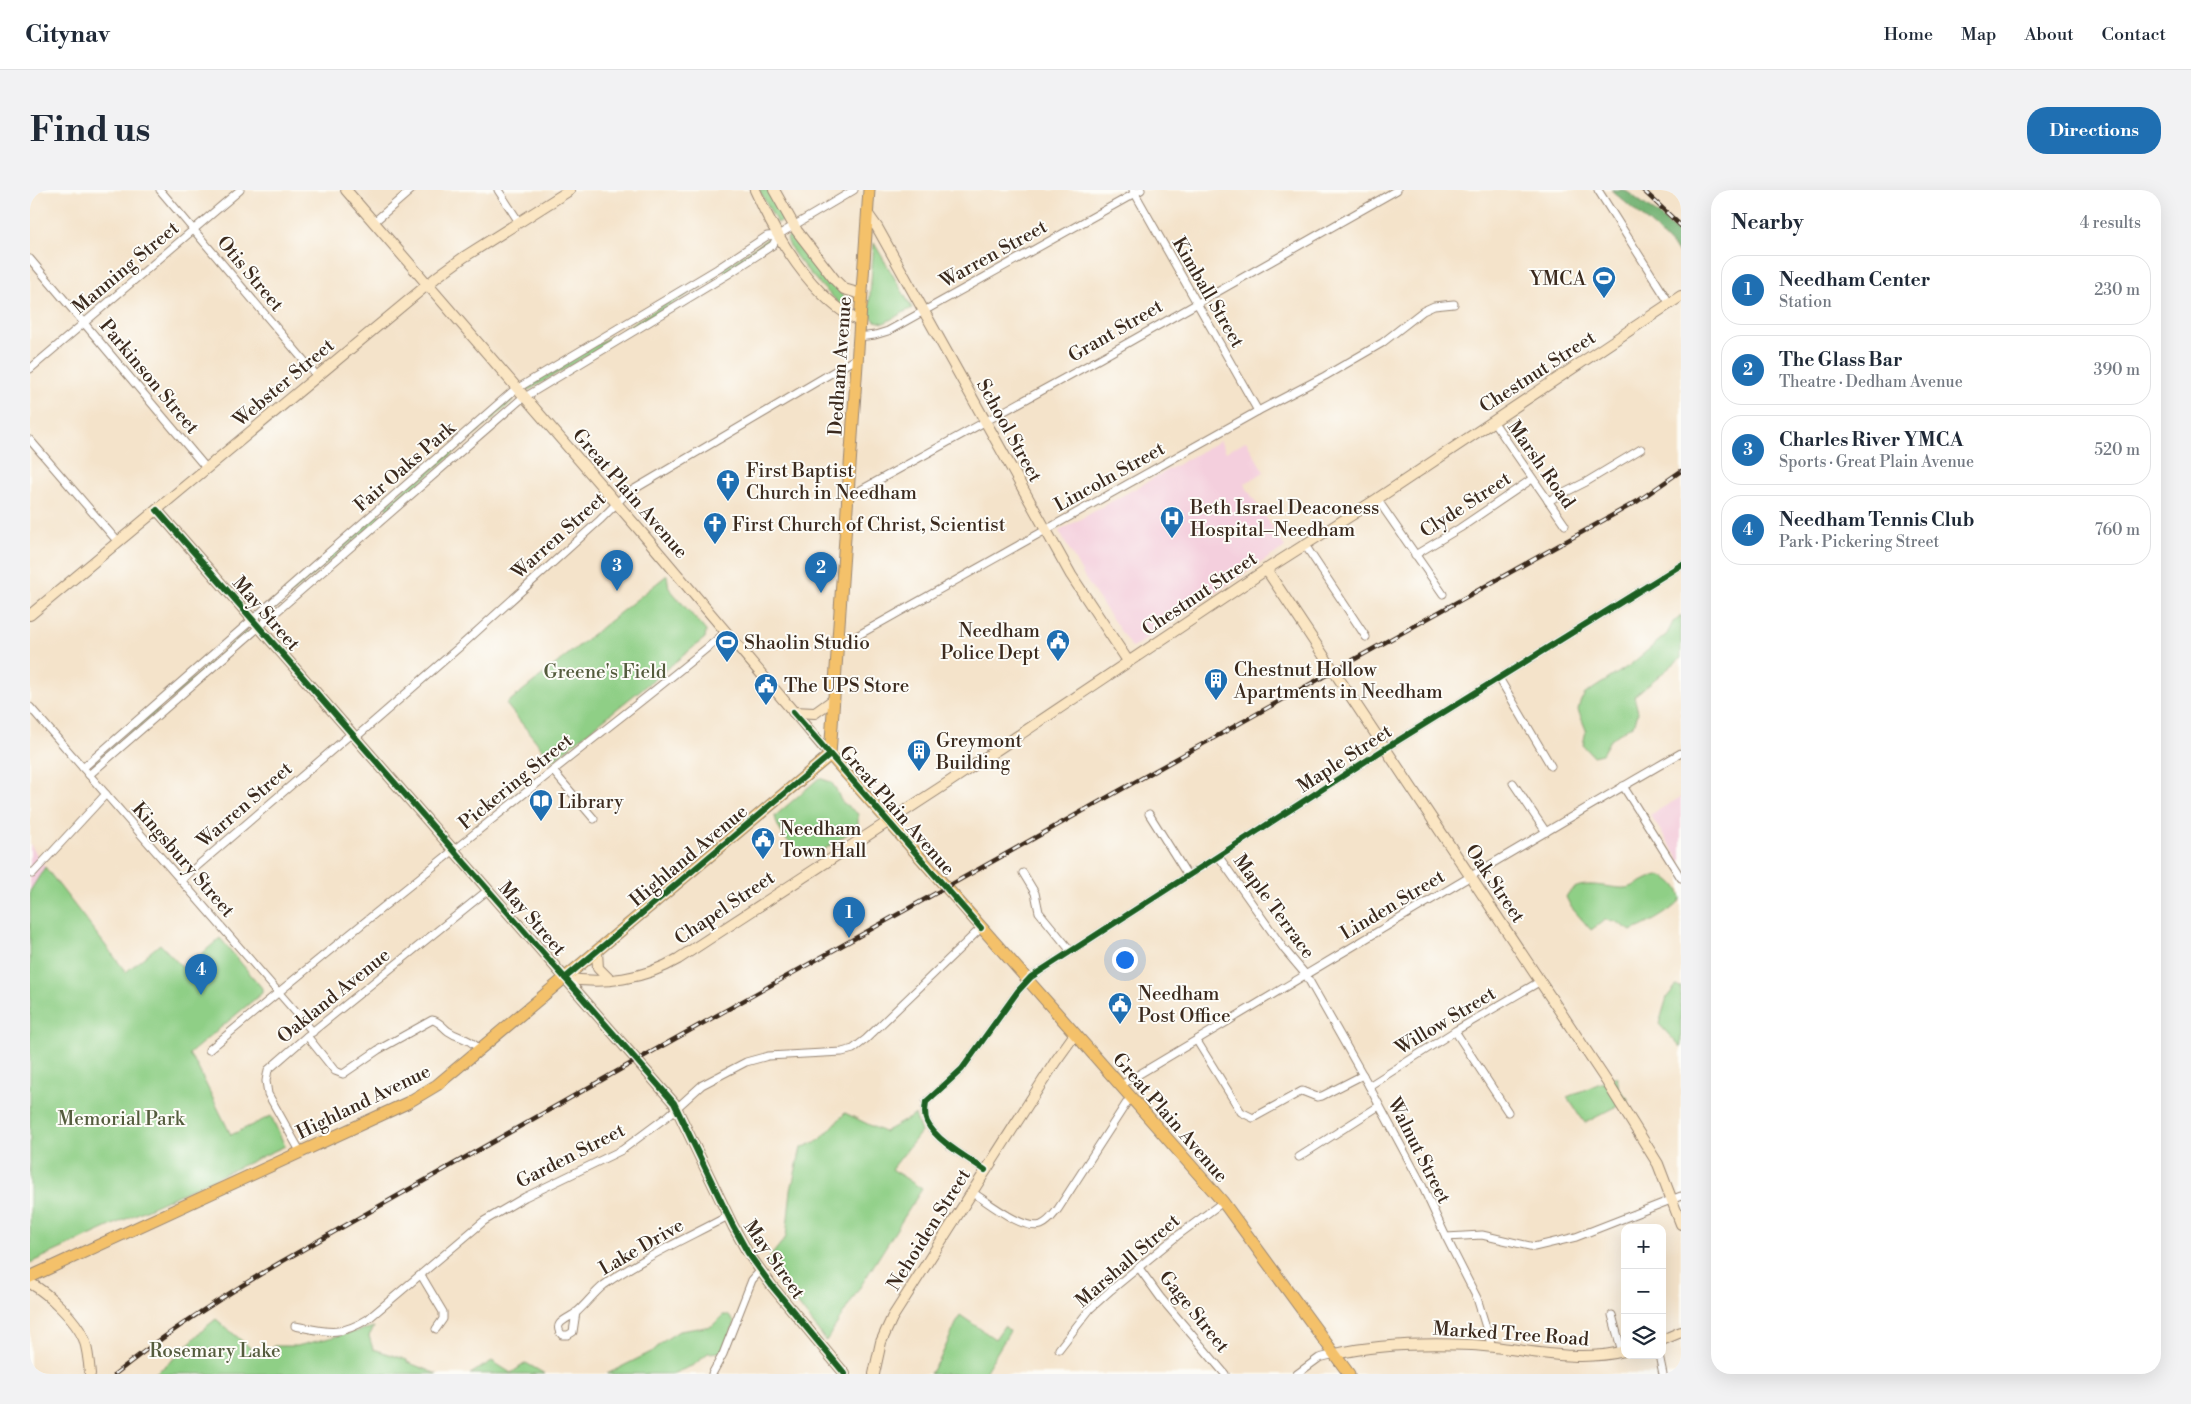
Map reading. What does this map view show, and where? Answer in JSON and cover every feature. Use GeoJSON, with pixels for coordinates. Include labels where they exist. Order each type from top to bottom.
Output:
{"type":"FeatureCollection","features":[{"type":"Feature","properties":{"kind":"main road","name":"Dedham Avenue"},"geometry":{"type":"LineString","coordinates":[[830,754],[868,190]]}},
{"type":"Feature","properties":{"kind":"main road","name":"Great Plain Avenue"},"geometry":{"type":"LineString","coordinates":[[830,754],[1223,1202],[1349,1374]]}},
{"type":"Feature","properties":{"kind":"main road","name":"Highland Avenue"},"geometry":{"type":"LineString","coordinates":[[30,1277],[425,1092],[480,1050],[830,754]]}},
{"type":"Feature","properties":{"kind":"street","name":"Otis Street"},"geometry":{"type":"LineString","coordinates":[[160,190],[317,376]]}},
{"type":"Feature","properties":{"kind":"street","name":"Manning Street"},"geometry":{"type":"LineString","coordinates":[[30,368],[240,190]]}},
{"type":"Feature","properties":{"kind":"street","name":"Great Plain Avenue"},"geometry":{"type":"LineString","coordinates":[[346,190],[617,503],[725,633],[830,754]]}},
{"type":"Feature","properties":{"kind":"street"},"geometry":{"type":"LineString","coordinates":[[374,222],[410,190]]}},
{"type":"Feature","properties":{"kind":"street"},"geometry":{"type":"LineString","coordinates":[[498,190],[519,222]]}},
{"type":"Feature","properties":{"kind":"street","name":"Webster Street"},"geometry":{"type":"LineString","coordinates":[[30,615],[428,284],[464,257],[570,190]]}},
{"type":"Feature","properties":{"kind":"street"},"geometry":{"type":"LineString","coordinates":[[755,190],[778,235],[820,291],[839,309],[859,321]]}},
{"type":"Feature","properties":{"kind":"street"},"geometry":{"type":"LineString","coordinates":[[774,190],[793,225],[835,280],[844,289],[861,294]]}},
{"type":"Feature","properties":{"kind":"street","name":"Fair Oaks Park"},"geometry":{"type":"LineString","coordinates":[[89,775],[166,708],[380,508],[521,392],[616,329],[717,269],[767,236],[778,235],[854,190]]}},
{"type":"Feature","properties":{"kind":"street","name":"Grant Street"},"geometry":{"type":"LineString","coordinates":[[848,496],[984,420],[1101,358],[1397,190]]}},
{"type":"Feature","properties":{"kind":"street"},"geometry":{"type":"LineString","coordinates":[[1598,190],[1670,304]]}},
{"type":"Feature","properties":{"kind":"street","name":"Kimball Street"},"geometry":{"type":"LineString","coordinates":[[1136,191],[1159,239],[1197,302],[1258,411]]}},
{"type":"Feature","properties":{"kind":"street","name":"Warren Street"},"geometry":{"type":"LineString","coordinates":[[858,337],[885,332],[1136,191]]}},
{"type":"Feature","properties":{"kind":"street","name":"School Street"},"geometry":{"type":"LineString","coordinates":[[867,213],[877,227],[1075,582],[1128,661]]}},
{"type":"Feature","properties":{"kind":"street","name":"Fair Oaks Park"},"geometry":{"type":"LineString","coordinates":[[83,768],[160,702],[387,516],[521,392],[621,338],[722,278],[773,245],[778,235]]}},
{"type":"Feature","properties":{"kind":"street","name":"Parkinson Street"},"geometry":{"type":"LineString","coordinates":[[30,259],[207,469]]}},
{"type":"Feature","properties":{"kind":"street"},"geometry":{"type":"LineString","coordinates":[[717,269],[722,278]]}},
{"type":"Feature","properties":{"kind":"street","name":"Chestnut Street"},"geometry":{"type":"LineString","coordinates":[[887,821],[1266,570],[1377,499],[1681,296]]}},
{"type":"Feature","properties":{"kind":"street","name":"Lincoln Street"},"geometry":{"type":"LineString","coordinates":[[837,647],[1258,411],[1325,376],[1382,343],[1423,311],[1434,306],[1454,304]]}},
{"type":"Feature","properties":{"kind":"street"},"geometry":{"type":"LineString","coordinates":[[616,329],[621,338]]}},
{"type":"Feature","properties":{"kind":"street","name":"Warren Street"},"geometry":{"type":"LineString","coordinates":[[181,880],[464,643],[617,503],[640,485],[857,358]]}},
{"type":"Feature","properties":{"kind":"street","name":"Marsh Road"},"geometry":{"type":"LineString","coordinates":[[1492,421],[1565,525]]}},
{"type":"Feature","properties":{"kind":"street"},"geometry":{"type":"LineString","coordinates":[[30,440],[118,542]]}},
{"type":"Feature","properties":{"kind":"street"},"geometry":{"type":"LineString","coordinates":[[1548,501],[1586,482],[1641,449]]}},
{"type":"Feature","properties":{"kind":"street","name":"Clyde Street"},"geometry":{"type":"LineString","coordinates":[[1415,555],[1460,528],[1532,479]]}},
{"type":"Feature","properties":{"kind":"street"},"geometry":{"type":"LineString","coordinates":[[1377,499],[1443,594]]}},
{"type":"Feature","properties":{"kind":"street"},"geometry":{"type":"LineString","coordinates":[[380,508],[387,516]]}},
{"type":"Feature","properties":{"kind":"street","name":"May Street"},"geometry":{"type":"LineString","coordinates":[[157,510],[677,1108],[743,1245],[760,1271],[845,1374]]}},
{"type":"Feature","properties":{"kind":"street"},"geometry":{"type":"LineString","coordinates":[[1305,545],[1366,637]]}},
{"type":"Feature","properties":{"kind":"street","name":"Maple Street"},"geometry":{"type":"LineString","coordinates":[[985,1170],[932,1130],[925,1112],[926,1102],[962,1069],[1027,980],[1070,950],[1386,748],[1425,726],[1681,565]]}},
{"type":"Feature","properties":{"kind":"street","name":"Oak Street"},"geometry":{"type":"LineString","coordinates":[[1266,570],[1507,930],[1538,982],[1607,1082],[1658,1164],[1681,1224]]}},
{"type":"Feature","properties":{"kind":"street","name":"Pickering Street"},"geometry":{"type":"LineString","coordinates":[[209,1050],[278,992],[678,673],[725,633]]}},
{"type":"Feature","properties":{"kind":"street"},"geometry":{"type":"LineString","coordinates":[[1499,678],[1552,766]]}},
{"type":"Feature","properties":{"kind":"street"},"geometry":{"type":"LineString","coordinates":[[793,712],[815,713],[833,700]]}},
{"type":"Feature","properties":{"kind":"street"},"geometry":{"type":"LineString","coordinates":[[160,702],[166,708]]}},
{"type":"Feature","properties":{"kind":"street","name":"Kingsbury Street"},"geometry":{"type":"LineString","coordinates":[[30,707],[278,992],[335,1071],[343,1074],[378,1050],[432,1020],[438,1022],[452,1033],[470,1040],[480,1050]]}},
{"type":"Feature","properties":{"kind":"street","name":"Linden Street"},"geometry":{"type":"LineString","coordinates":[[1121,1085],[1681,753]]}},
{"type":"Feature","properties":{"kind":"street"},"geometry":{"type":"LineString","coordinates":[[553,771],[594,819]]}},
{"type":"Feature","properties":{"kind":"street"},"geometry":{"type":"LineString","coordinates":[[1513,782],[1546,832]]}},
{"type":"Feature","properties":{"kind":"street"},"geometry":{"type":"LineString","coordinates":[[1623,786],[1681,878]]}},
{"type":"Feature","properties":{"kind":"street"},"geometry":{"type":"LineString","coordinates":[[31,873],[106,794]]}},
{"type":"Feature","properties":{"kind":"street"},"geometry":{"type":"LineString","coordinates":[[1148,814],[1188,876]]}},
{"type":"Feature","properties":{"kind":"street","name":"Chapel Street"},"geometry":{"type":"LineString","coordinates":[[565,978],[588,981],[609,979],[646,974],[670,964],[887,821]]}},
{"type":"Feature","properties":{"kind":"street","name":"Maple Terrace"},"geometry":{"type":"LineString","coordinates":[[1219,856],[1284,949],[1306,975]]}},
{"type":"Feature","properties":{"kind":"street"},"geometry":{"type":"LineString","coordinates":[[1023,873],[1035,893],[1039,912],[1059,933],[1070,950]]}},
{"type":"Feature","properties":{"kind":"street","name":"Oakland Avenue"},"geometry":{"type":"LineString","coordinates":[[300,1151],[268,1094],[266,1081],[268,1070],[488,890]]}},
{"type":"Feature","properties":{"kind":"street","name":"Garden Street"},"geometry":{"type":"LineString","coordinates":[[295,1326],[320,1331],[345,1332],[368,1319],[484,1221],[525,1196],[616,1153],[677,1108],[702,1085],[738,1066],[759,1058],[782,1054],[842,1052],[853,1049],[866,1039],[981,928]]}},
{"type":"Feature","properties":{"kind":"street"},"geometry":{"type":"LineString","coordinates":[[597,951],[598,968],[609,979]]}},
{"type":"Feature","properties":{"kind":"street","name":"Walnut Street"},"geometry":{"type":"LineString","coordinates":[[1306,975],[1421,1183],[1477,1298],[1492,1347]]}},
{"type":"Feature","properties":{"kind":"street","name":"Willow Street"},"geometry":{"type":"LineString","coordinates":[[1369,1086],[1455,1031],[1538,982]]}},
{"type":"Feature","properties":{"kind":"street"},"geometry":{"type":"LineString","coordinates":[[1455,1031],[1508,1112]]}},
{"type":"Feature","properties":{"kind":"street","name":"Nehoiden Street"},"geometry":{"type":"LineString","coordinates":[[874,1374],[881,1342],[892,1318],[985,1170],[1075,1034]]}},
{"type":"Feature","properties":{"kind":"street"},"geometry":{"type":"LineString","coordinates":[[1196,1041],[1241,1112],[1253,1118],[1302,1092],[1317,1097],[1322,1096],[1363,1075]]}},
{"type":"Feature","properties":{"kind":"street"},"geometry":{"type":"LineString","coordinates":[[972,1192],[1013,1218],[1030,1226],[1048,1222],[1130,1096]]}},
{"type":"Feature","properties":{"kind":"street"},"geometry":{"type":"LineString","coordinates":[[1298,1157],[1379,1106]]}},
{"type":"Feature","properties":{"kind":"street"},"geometry":{"type":"LineString","coordinates":[[1446,1237],[1482,1235],[1534,1246],[1576,1237],[1681,1196]]}},
{"type":"Feature","properties":{"kind":"street","name":"Marshall Street"},"geometry":{"type":"LineString","coordinates":[[1059,1349],[1090,1309],[1177,1236],[1223,1202]]}},
{"type":"Feature","properties":{"kind":"street","name":"Lake Drive"},"geometry":{"type":"LineString","coordinates":[[576,1312],[598,1291],[624,1273],[728,1216]]}},
{"type":"Feature","properties":{"kind":"street","name":"Gage Street"},"geometry":{"type":"LineString","coordinates":[[1139,1268],[1160,1297],[1225,1374]]}},
{"type":"Feature","properties":{"kind":"street"},"geometry":{"type":"LineString","coordinates":[[712,1374],[752,1280],[760,1271]]}},
{"type":"Feature","properties":{"kind":"street"},"geometry":{"type":"LineString","coordinates":[[420,1275],[443,1312],[443,1319],[436,1329]]}},
{"type":"Feature","properties":{"kind":"street"},"geometry":{"type":"LineString","coordinates":[[30,1282],[42,1289],[80,1331],[86,1346],[90,1374]]}},
{"type":"Feature","properties":{"kind":"street"},"geometry":{"type":"LineString","coordinates":[[1612,1315],[1621,1345]]}},
{"type":"Feature","properties":{"kind":"street"},"geometry":{"type":"LineString","coordinates":[[1666,1338],[1681,1332]]}},
{"type":"Feature","properties":{"kind":"street","name":"Marked Tree Road"},"geometry":{"type":"LineString","coordinates":[[1334,1354],[1354,1350],[1407,1346],[1463,1345],[1570,1357],[1604,1356],[1621,1352]]}},
{"type":"Feature","properties":{"kind":"street"},"geometry":{"type":"LineString","coordinates":[[1297,1374],[1319,1358],[1334,1354]]}},
{"type":"Feature","properties":{"kind":"street"},"geometry":{"type":"LineString","coordinates":[[1660,1359],[1663,1374]]}},
{"type":"Feature","properties":{"kind":"shaded area","name":"Beth Israel Deaconess Hospital–Needham"},"geometry":{"type":"Polygon","coordinates":[[[1220,441],[1226,452],[1246,441],[1264,472],[1244,484],[1285,547],[1132,648],[1086,580],[1059,531],[1220,441]]]}},
{"type":"Feature","properties":{"kind":"shaded area"},"geometry":{"type":"Polygon","coordinates":[[[1681,797],[1681,862],[1650,815],[1681,797]]]}},
{"type":"Feature","properties":{"kind":"shaded area"},"geometry":{"type":"Polygon","coordinates":[[[30,844],[45,867],[30,891],[30,844]]]}},
{"type":"Feature","properties":{"kind":"green space"},"geometry":{"type":"Polygon","coordinates":[[[759,190],[771,190],[783,215],[782,221],[777,223],[759,190]]]}},
{"type":"Feature","properties":{"kind":"green space"},"geometry":{"type":"Polygon","coordinates":[[[1611,190],[1624,190],[1660,216],[1681,236],[1681,255],[1655,228],[1611,190]]]}},
{"type":"Feature","properties":{"kind":"green space"},"geometry":{"type":"Polygon","coordinates":[[[791,235],[797,237],[846,300],[844,305],[842,306],[819,284],[802,264],[789,245],[787,238],[791,235]]]}},
{"type":"Feature","properties":{"kind":"green space"},"geometry":{"type":"Polygon","coordinates":[[[770,237],[772,241],[727,272],[724,271],[724,268],[770,237]]]}},
{"type":"Feature","properties":{"kind":"green space"},"geometry":{"type":"Polygon","coordinates":[[[874,243],[912,308],[884,323],[875,321],[871,316],[869,307],[874,243]]]}},
{"type":"Feature","properties":{"kind":"green space"},"geometry":{"type":"Polygon","coordinates":[[[711,276],[715,278],[626,332],[622,330],[711,276]]]}},
{"type":"Feature","properties":{"kind":"green space"},"geometry":{"type":"Polygon","coordinates":[[[613,335],[615,337],[613,340],[529,390],[525,389],[525,386],[613,335]]]}},
{"type":"Feature","properties":{"kind":"green space"},"geometry":{"type":"Polygon","coordinates":[[[510,397],[513,398],[513,401],[390,509],[387,509],[386,505],[510,397]]]}},
{"type":"Feature","properties":{"kind":"green space"},"geometry":{"type":"Polygon","coordinates":[[[377,514],[380,514],[380,518],[264,617],[262,614],[377,514]]]}},
{"type":"Feature","properties":{"kind":"green space","name":"Greene's Field"},"geometry":{"type":"Polygon","coordinates":[[[667,575],[669,588],[706,631],[705,638],[552,761],[506,704],[667,575]]]}},
{"type":"Feature","properties":{"kind":"green space"},"geometry":{"type":"Polygon","coordinates":[[[1681,615],[1681,658],[1634,696],[1638,712],[1635,723],[1610,740],[1602,754],[1593,756],[1583,745],[1586,730],[1578,710],[1580,702],[1585,694],[1630,665],[1667,634],[1673,622],[1681,615]]]}},
{"type":"Feature","properties":{"kind":"green space"},"geometry":{"type":"Polygon","coordinates":[[[246,631],[248,633],[167,701],[246,631]]]}},
{"type":"Feature","properties":{"kind":"green space"},"geometry":{"type":"Polygon","coordinates":[[[157,708],[160,709],[93,766],[98,759],[157,708]]]}},
{"type":"Feature","properties":{"kind":"green space"},"geometry":{"type":"Polygon","coordinates":[[[819,778],[831,782],[841,801],[858,814],[858,827],[811,858],[799,851],[783,836],[775,816],[819,778]]]}},
{"type":"Feature","properties":{"kind":"green space","name":"Memorial Park"},"geometry":{"type":"Polygon","coordinates":[[[45,867],[126,972],[160,944],[184,969],[220,938],[262,988],[262,993],[189,1054],[197,1066],[231,1135],[271,1116],[285,1146],[30,1263],[30,891],[45,867]]]}},
{"type":"Feature","properties":{"kind":"green space"},"geometry":{"type":"Polygon","coordinates":[[[1658,875],[1673,883],[1679,890],[1681,899],[1677,904],[1651,922],[1631,931],[1615,921],[1605,920],[1591,930],[1571,907],[1566,897],[1577,887],[1585,885],[1629,888],[1658,875]]]}},
{"type":"Feature","properties":{"kind":"green space"},"geometry":{"type":"Polygon","coordinates":[[[1676,986],[1681,987],[1681,1048],[1659,1024],[1667,997],[1676,986]]]}},
{"type":"Feature","properties":{"kind":"green space"},"geometry":{"type":"Polygon","coordinates":[[[1617,1076],[1619,1089],[1629,1100],[1585,1123],[1567,1097],[1617,1076]]]}},
{"type":"Feature","properties":{"kind":"green space"},"geometry":{"type":"Polygon","coordinates":[[[845,1113],[884,1132],[915,1115],[921,1132],[892,1169],[922,1189],[826,1341],[766,1262],[786,1237],[791,1190],[801,1148],[820,1140],[845,1113]]]}},
{"type":"Feature","properties":{"kind":"green space"},"geometry":{"type":"Polygon","coordinates":[[[723,1315],[728,1315],[735,1323],[721,1352],[708,1353],[694,1365],[672,1374],[607,1374],[653,1351],[679,1331],[712,1326],[723,1315]]]}},
{"type":"Feature","properties":{"kind":"green space"},"geometry":{"type":"Polygon","coordinates":[[[960,1315],[995,1339],[1004,1326],[1010,1331],[984,1374],[930,1374],[939,1361],[960,1315]]]}},
{"type":"Feature","properties":{"kind":"green space","name":"Rosemary Lake"},"geometry":{"type":"Polygon","coordinates":[[[216,1319],[260,1356],[274,1346],[297,1346],[374,1327],[369,1336],[373,1349],[407,1360],[407,1362],[437,1374],[154,1374],[171,1361],[216,1319]]]}},
{"type":"Feature","properties":{"kind":"green space"},"geometry":{"type":"Polygon","coordinates":[[[492,1361],[511,1373],[526,1363],[545,1374],[470,1374],[492,1361]]]}},
{"type":"Feature","properties":{"kind":"railway"},"geometry":{"type":"LineString","coordinates":[[1643,190],[1681,226]]}},
{"type":"Feature","properties":{"kind":"railway"},"geometry":{"type":"LineString","coordinates":[[115,1374],[196,1315],[281,1262],[637,1060],[1638,501],[1681,471]]}},
{"type":"Feature","properties":{"kind":"cycle path"},"geometry":{"type":"LineString","coordinates":[[157,510],[674,1103],[733,1226],[748,1253],[772,1286],[845,1374]]}},
{"type":"Feature","properties":{"kind":"cycle path"},"geometry":{"type":"LineString","coordinates":[[985,1170],[937,1136],[925,1117],[926,1102],[962,1069],[1018,991],[1031,977],[1386,748],[1681,565]]}},
{"type":"Feature","properties":{"kind":"cycle path"},"geometry":{"type":"LineString","coordinates":[[793,712],[981,928]]}},
{"type":"Feature","properties":{"kind":"cycle path"},"geometry":{"type":"LineString","coordinates":[[565,978],[830,755]]}},
{"type":"Feature","properties":{"kind":"place","name":"YMCA"},"geometry":{"type":"Point","coordinates":[1604,299]}},
{"type":"Feature","properties":{"kind":"place","name":"First Baptist Church in Needham"},"geometry":{"type":"Point","coordinates":[728,502]}},
{"type":"Feature","properties":{"kind":"place","name":"Beth Israel Deaconess Hospital–Needham"},"geometry":{"type":"Point","coordinates":[1172,539]}},
{"type":"Feature","properties":{"kind":"place","name":"First Church of Christ, Scientist"},"geometry":{"type":"Point","coordinates":[715,545]}},
{"type":"Feature","properties":{"kind":"place","name":"Charles River YMCA"},"geometry":{"type":"Point","coordinates":[617,591]}},
{"type":"Feature","properties":{"kind":"place","name":"The Glass Bar"},"geometry":{"type":"Point","coordinates":[821,593]}},
{"type":"Feature","properties":{"kind":"place","name":"Needham Police Dept"},"geometry":{"type":"Point","coordinates":[1058,662]}},
{"type":"Feature","properties":{"kind":"place","name":"Shaolin Studio"},"geometry":{"type":"Point","coordinates":[727,663]}},
{"type":"Feature","properties":{"kind":"place","name":"Chestnut Hollow Apartments in Needham"},"geometry":{"type":"Point","coordinates":[1216,701]}},
{"type":"Feature","properties":{"kind":"place","name":"The UPS Store"},"geometry":{"type":"Point","coordinates":[766,706]}},
{"type":"Feature","properties":{"kind":"place","name":"Greymont Building"},"geometry":{"type":"Point","coordinates":[919,772]}},
{"type":"Feature","properties":{"kind":"place","name":"Library"},"geometry":{"type":"Point","coordinates":[541,822]}},
{"type":"Feature","properties":{"kind":"place","name":"Needham Town Hall"},"geometry":{"type":"Point","coordinates":[763,860]}},
{"type":"Feature","properties":{"kind":"place","name":"Needham Center"},"geometry":{"type":"Point","coordinates":[849,938]}},
{"type":"Feature","properties":{"kind":"place","name":"Needham Tennis Club"},"geometry":{"type":"Point","coordinates":[201,995]}},
{"type":"Feature","properties":{"kind":"place","name":"Needham Post Office"},"geometry":{"type":"Point","coordinates":[1120,1025]}}]}
